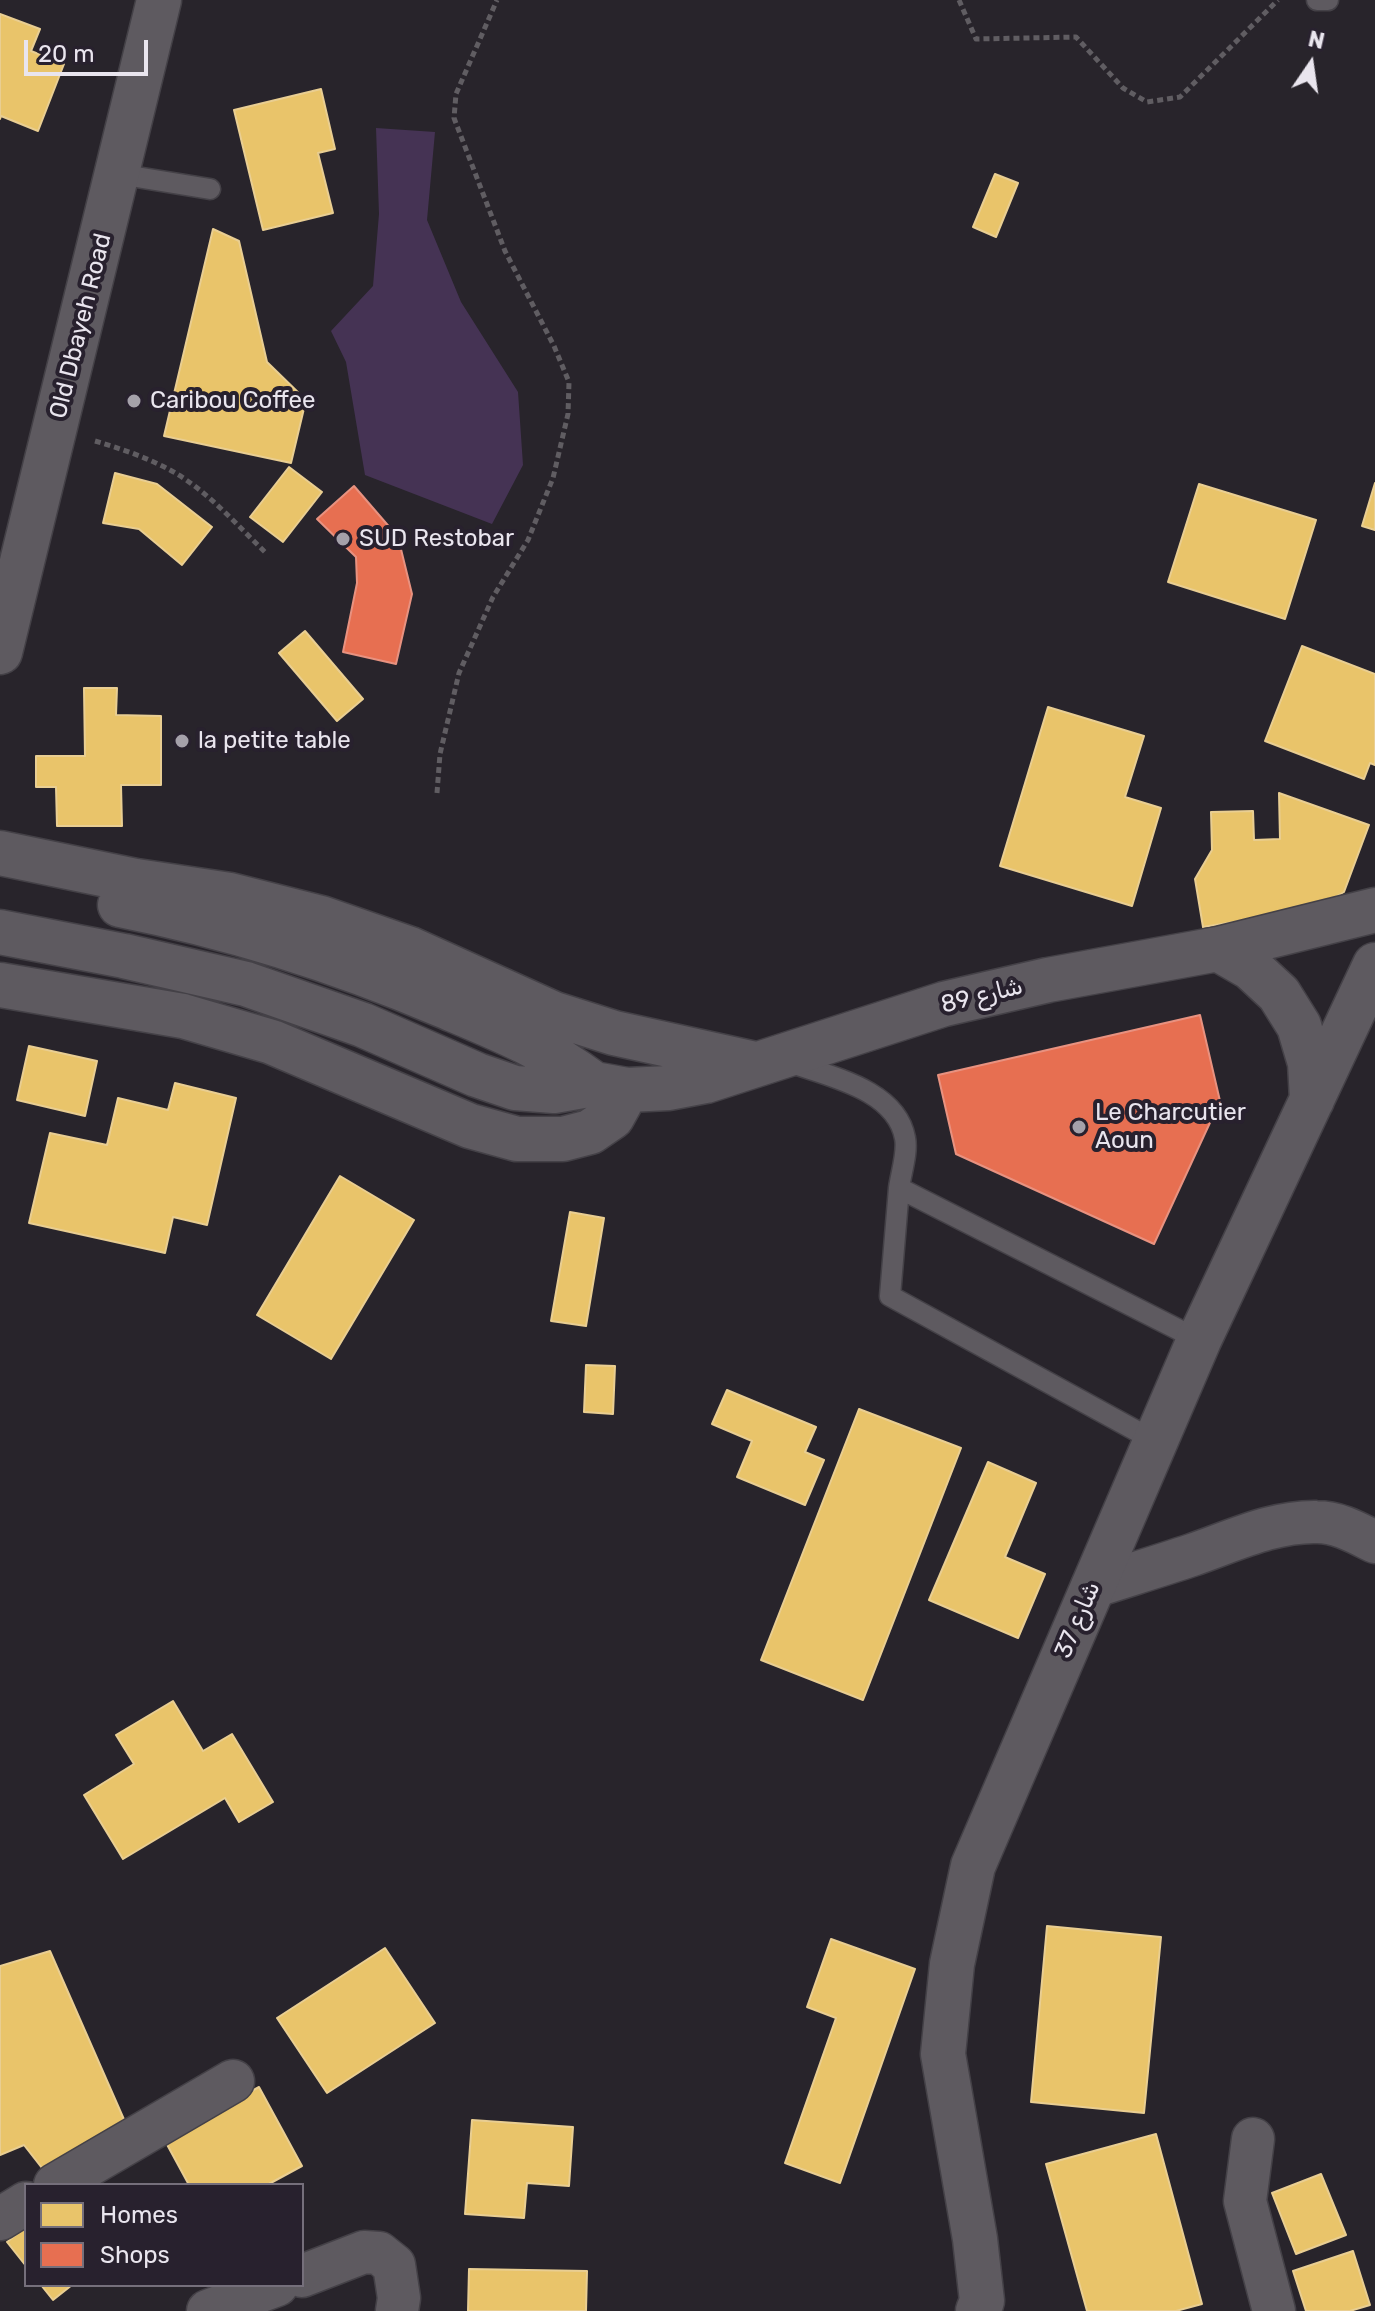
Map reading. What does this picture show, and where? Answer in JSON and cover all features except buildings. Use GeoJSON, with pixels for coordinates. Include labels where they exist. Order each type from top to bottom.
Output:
{"type":"FeatureCollection","features":[{"type":"Feature","properties":{"kind":"street","name":"Old Dbayeh Road"},"geometry":{"type":"LineString","coordinates":[[0,652],[159,0]]}},
{"type":"Feature","properties":{"kind":"street"},"geometry":{"type":"LineString","coordinates":[[0,853],[136,881],[230,895],[321,918],[410,949],[554,1014],[614,1033],[765,1060]]}},
{"type":"Feature","properties":{"kind":"street"},"geometry":{"type":"LineString","coordinates":[[0,880],[132,907],[255,937],[374,976],[539,1047],[610,1087],[612,1117],[590,1132],[563,1139],[517,1139],[470,1126],[258,1038],[183,1016],[0,985]]}},
{"type":"Feature","properties":{"kind":"street","name":"شارع 89"},"geometry":{"type":"LineString","coordinates":[[0,932],[246,984],[363,1025],[477,1075],[515,1088],[554,1091],[610,1087],[669,1088],[706,1081],[944,1004],[1048,980],[1218,949],[1375,910]]}},
{"type":"Feature","properties":{"kind":"street"},"geometry":{"type":"LineString","coordinates":[[1218,949],[1251,968],[1279,994],[1299,1026],[1310,1063],[1312,1100]]}},
{"type":"Feature","properties":{"kind":"street","name":"شارع 37"},"geometry":{"type":"LineString","coordinates":[[978,2311],[982,2301],[975,2239],[943,2054],[952,1964],[973,1866],[1199,1340],[1375,965]]}},
{"type":"Feature","properties":{"kind":"street"},"geometry":{"type":"LineString","coordinates":[[1092,1587],[1193,1555],[1254,1531],[1290,1524],[1319,1522],[1350,1529],[1375,1542]]}},
{"type":"Feature","properties":{"kind":"street"},"geometry":{"type":"LineString","coordinates":[[58,2183],[233,2081]]}},
{"type":"Feature","properties":{"kind":"street"},"geometry":{"type":"LineString","coordinates":[[1253,2139],[1245,2201],[1274,2311]]}},
{"type":"Feature","properties":{"kind":"street"},"geometry":{"type":"LineString","coordinates":[[0,2219],[24,2204]]}},
{"type":"Feature","properties":{"kind":"street"},"geometry":{"type":"LineString","coordinates":[[304,2275],[364,2252],[379,2253],[394,2265],[399,2298],[397,2311]]}},
{"type":"Feature","properties":{"kind":"street"},"geometry":{"type":"LineString","coordinates":[[208,2311],[272,2287]]}},
{"type":"Feature","properties":{"kind":"lane"},"geometry":{"type":"LineString","coordinates":[[1317,0],[1328,0]]}},
{"type":"Feature","properties":{"kind":"lane"},"geometry":{"type":"LineString","coordinates":[[118,174],[210,189]]}},
{"type":"Feature","properties":{"kind":"lane"},"geometry":{"type":"LineString","coordinates":[[765,1060],[873,1094],[895,1113],[906,1139],[890,1296],[1155,1441]]}},
{"type":"Feature","properties":{"kind":"lane"},"geometry":{"type":"LineString","coordinates":[[899,1188],[1199,1340]]}},
{"type":"Feature","properties":{"kind":"path"},"geometry":{"type":"LineString","coordinates":[[437,793],[440,754],[459,673],[493,597],[528,540],[553,478],[568,414],[569,382],[505,251],[454,118],[456,94],[497,0]]}},
{"type":"Feature","properties":{"kind":"path"},"geometry":{"type":"LineString","coordinates":[[959,0],[976,39],[1076,37],[1123,88],[1147,102],[1180,97],[1278,0]]}},
{"type":"Feature","properties":{"kind":"path"},"geometry":{"type":"LineString","coordinates":[[55,430],[124,450],[177,474],[223,510],[266,553]]}},
{"type":"Feature","properties":{"kind":"shaded area"},"geometry":{"type":"Polygon","coordinates":[[[376,128],[435,132],[427,220],[461,302],[518,392],[523,465],[492,524],[365,475],[346,362],[331,331],[373,286],[379,214],[376,128]]]}},
{"type":"Feature","properties":{"kind":"place","name":"Caribou Coffee"},"geometry":{"type":"Point","coordinates":[134,401]}},
{"type":"Feature","properties":{"kind":"place","name":"SUD Restobar"},"geometry":{"type":"Point","coordinates":[343,539]}},
{"type":"Feature","properties":{"kind":"place","name":"la petite table"},"geometry":{"type":"Point","coordinates":[182,741]}},
{"type":"Feature","properties":{"kind":"place","name":"Le Charcutier Aoun"},"geometry":{"type":"Point","coordinates":[1079,1127]}}]}
